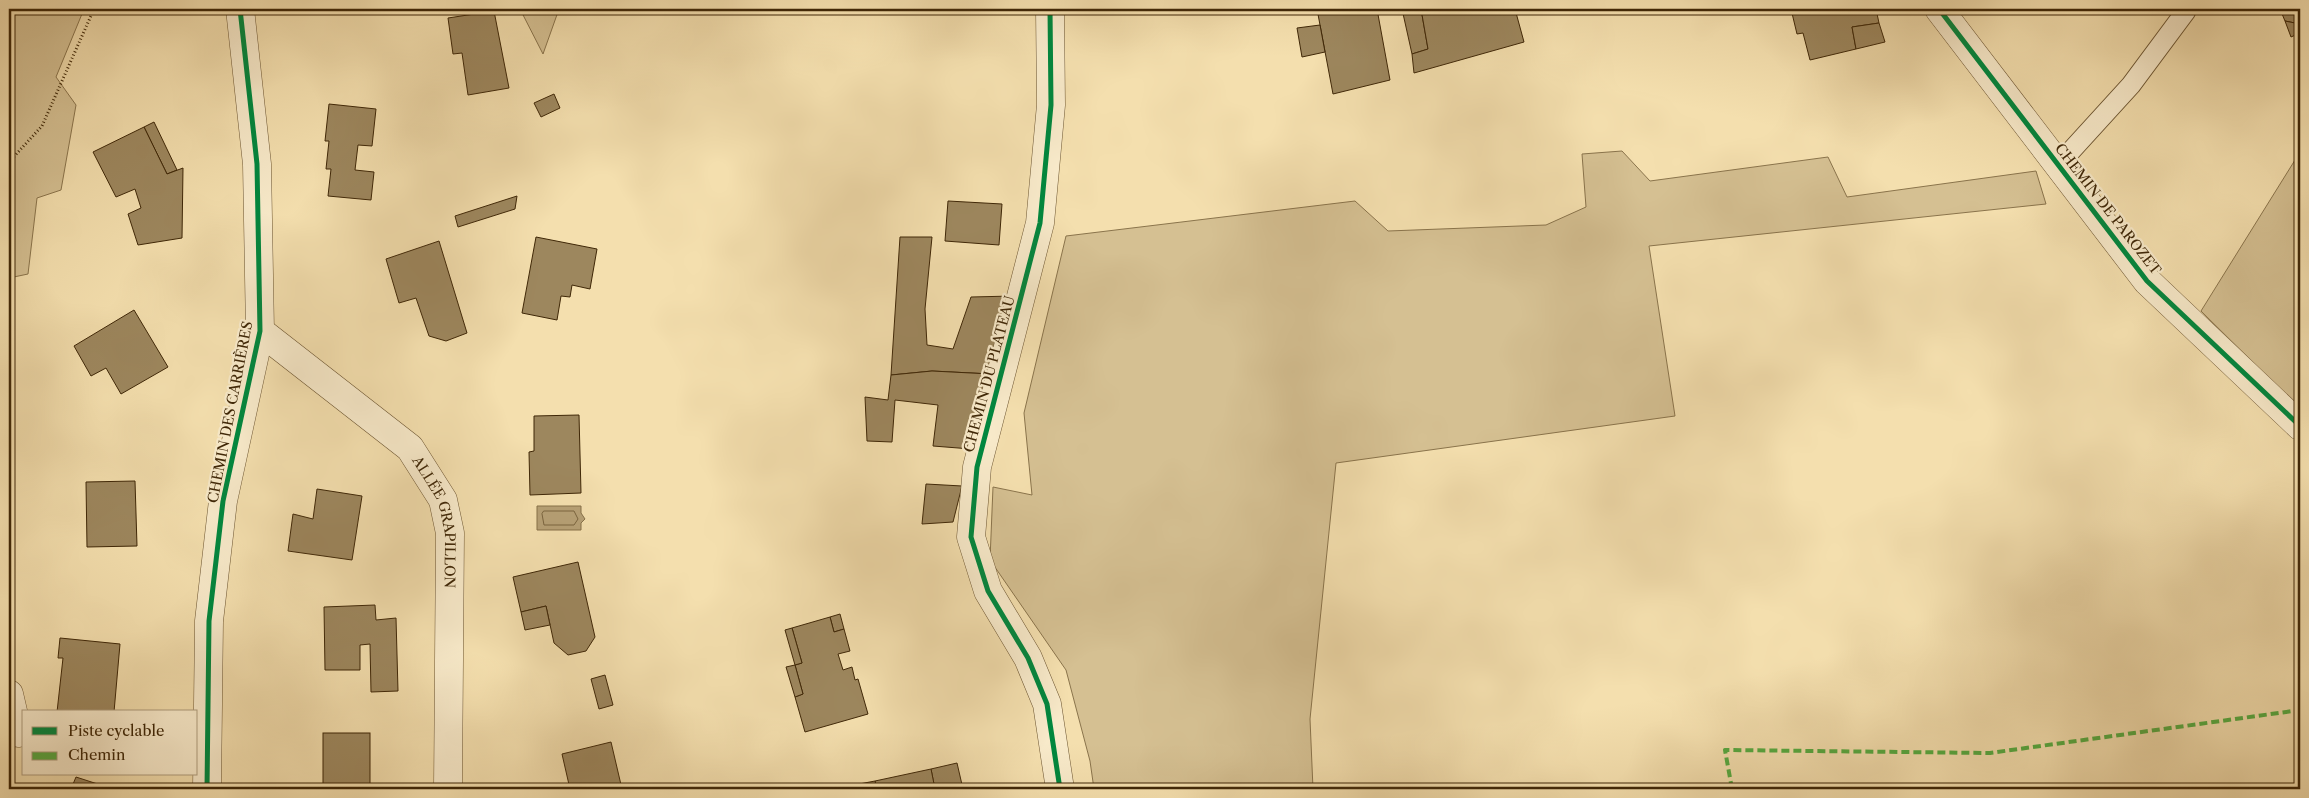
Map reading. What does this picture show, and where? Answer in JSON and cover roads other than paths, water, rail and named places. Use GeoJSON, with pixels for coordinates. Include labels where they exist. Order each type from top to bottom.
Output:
{"type":"FeatureCollection","features":[{"type":"Feature","properties":{"kind":"street","name":"CHEMIN DES CARRIÈRES"},"geometry":{"type":"LineString","coordinates":[[207,789],[208,621],[223,501],[260,331],[257,164],[240,9]]}},
{"type":"Feature","properties":{"kind":"street","name":"CHEMIN DU PLATEAU"},"geometry":{"type":"LineString","coordinates":[[1050,9],[1051,106],[1040,223],[977,467],[971,537],[988,591],[1028,658],[1047,704],[1060,789]]}},
{"type":"Feature","properties":{"kind":"street","name":"CHEMIN DE PAROZET"},"geometry":{"type":"LineString","coordinates":[[1939,9],[2147,281],[2300,426]]}},
{"type":"Feature","properties":{"kind":"street","name":"ALLÉE GRAPILLON"},"geometry":{"type":"LineString","coordinates":[[260,331],[410,448],[443,500],[450,533],[448,789]]}},
{"type":"Feature","properties":{"kind":"street"},"geometry":{"type":"LineString","coordinates":[[9,694],[18,733]]}},
{"type":"Feature","properties":{"kind":"lane"},"geometry":{"type":"LineString","coordinates":[[2059,164],[2130,85],[2186,11]]}},
{"type":"Feature","properties":{"kind":"water"},"geometry":{"type":"Polygon","coordinates":[[[537,506],[581,506],[581,513],[585,519],[581,523],[581,530],[537,530],[537,506]]]}}]}
